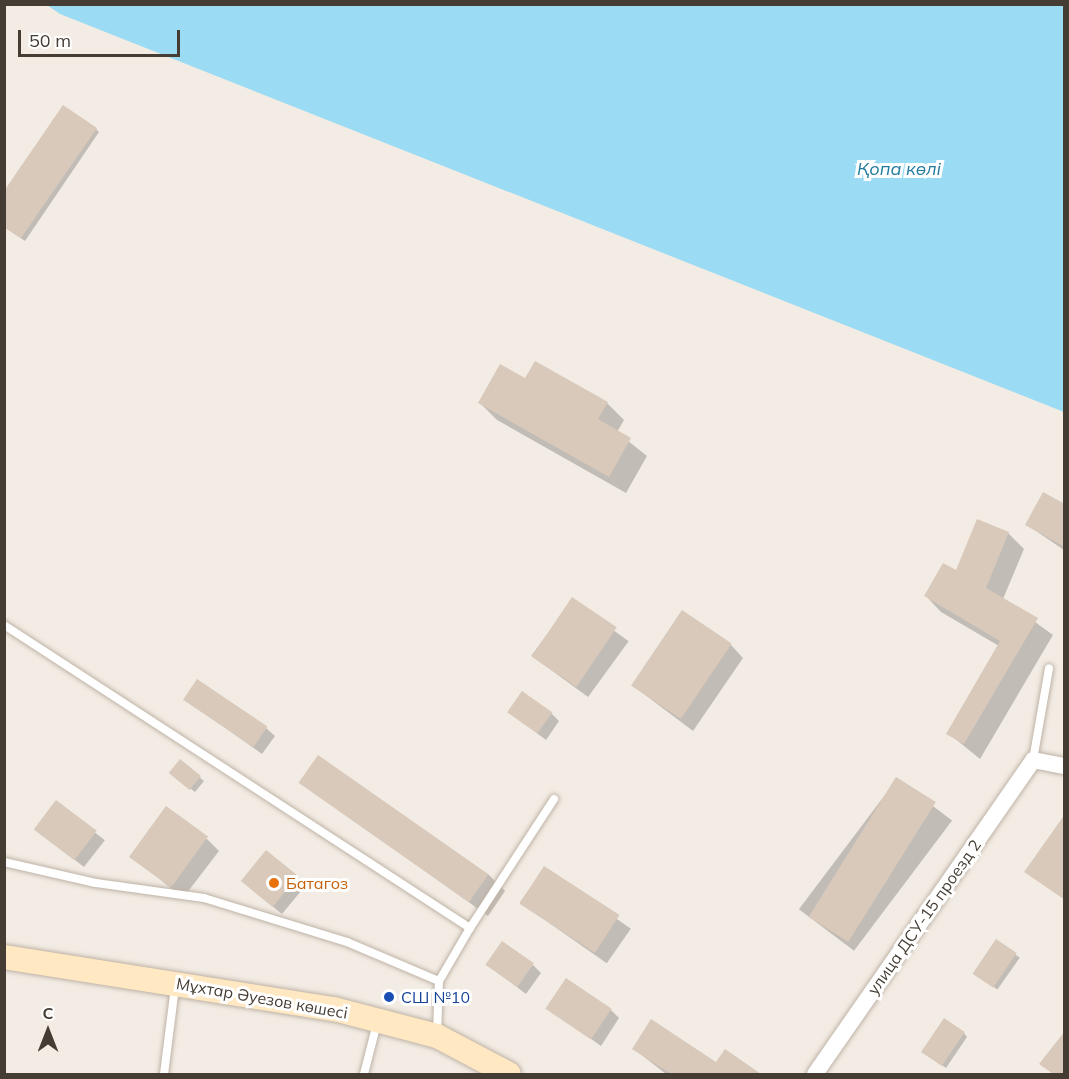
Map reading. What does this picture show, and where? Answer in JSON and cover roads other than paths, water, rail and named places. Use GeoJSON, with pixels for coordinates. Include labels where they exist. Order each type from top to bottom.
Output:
{"type":"FeatureCollection","features":[{"type":"Feature","properties":{"kind":"main road","name":"Мұхтар Әуезов көшесі"},"geometry":{"type":"LineString","coordinates":[[4,957],[176,983],[378,1020],[437,1036],[509,1074]]}},
{"type":"Feature","properties":{"kind":"street"},"geometry":{"type":"LineString","coordinates":[[1033,760],[1065,766]]}},
{"type":"Feature","properties":{"kind":"street","name":"улица ДСУ-15 проезд 2"},"geometry":{"type":"LineString","coordinates":[[814,1074],[1033,760]]}},
{"type":"Feature","properties":{"kind":"lane"},"geometry":{"type":"LineString","coordinates":[[4,625],[470,928]]}},
{"type":"Feature","properties":{"kind":"lane"},"geometry":{"type":"LineString","coordinates":[[1033,760],[1049,668]]}},
{"type":"Feature","properties":{"kind":"lane"},"geometry":{"type":"LineString","coordinates":[[437,1036],[440,981],[470,928],[554,799]]}},
{"type":"Feature","properties":{"kind":"lane"},"geometry":{"type":"LineString","coordinates":[[4,862],[96,883],[204,898],[347,942],[440,981]]}},
{"type":"Feature","properties":{"kind":"lane"},"geometry":{"type":"LineString","coordinates":[[164,1074],[176,983]]}},
{"type":"Feature","properties":{"kind":"lane"},"geometry":{"type":"LineString","coordinates":[[364,1074],[378,1020]]}},
{"type":"Feature","properties":{"kind":"water","name":"Қопа көлі"},"geometry":{"type":"Polygon","coordinates":[[[47,5],[1064,5],[1064,412],[60,14],[47,5]]]}},
{"type":"Feature","properties":{"kind":"place","name":"Батагоз"},"geometry":{"type":"Point","coordinates":[274,883]}},
{"type":"Feature","properties":{"kind":"place","name":"СШ №10"},"geometry":{"type":"Point","coordinates":[389,997]}}]}
